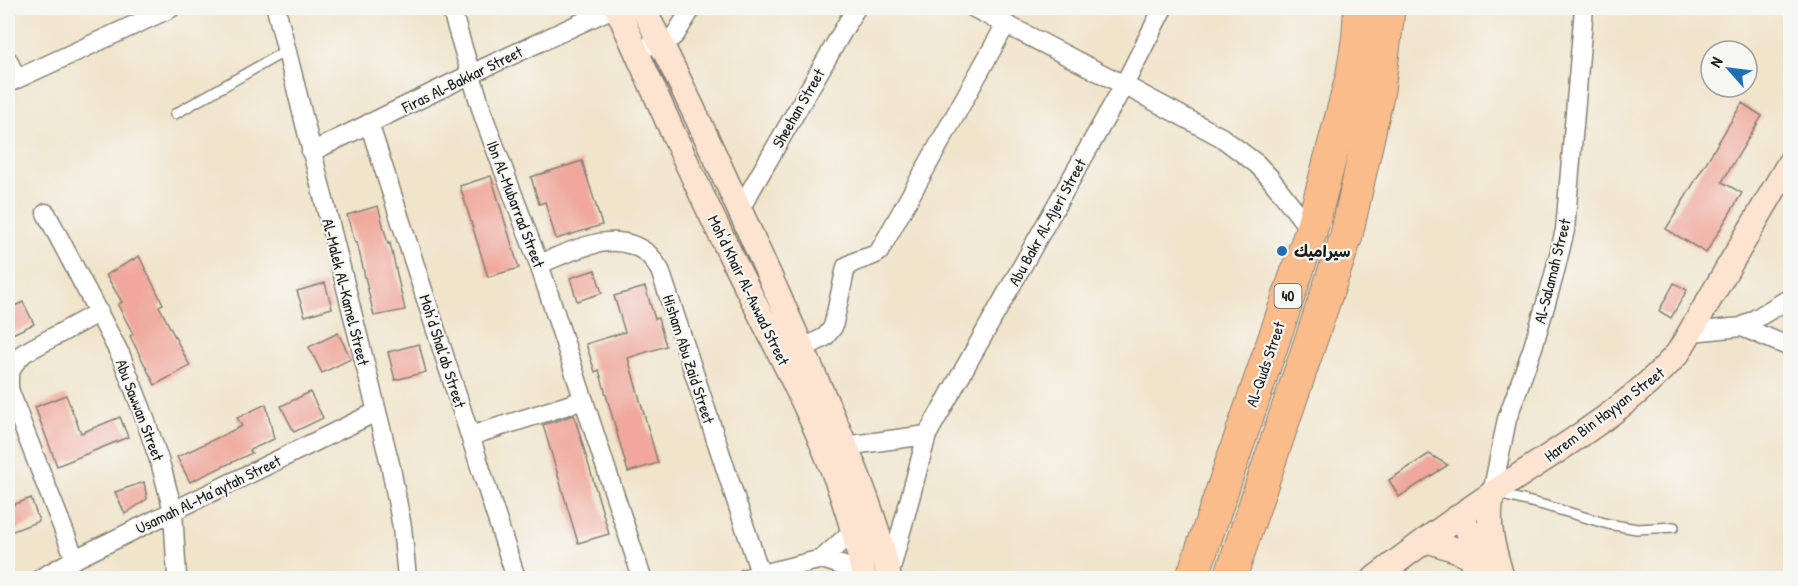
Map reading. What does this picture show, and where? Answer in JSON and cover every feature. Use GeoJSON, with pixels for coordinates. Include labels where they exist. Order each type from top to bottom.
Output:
{"type":"FeatureCollection","features":[{"type":"Feature","properties":{"kind":"highway","name":"Al-Quds Street"},"geometry":{"type":"LineString","coordinates":[[1192,579],[1311,231],[1352,76],[1360,8]]}},
{"type":"Feature","properties":{"kind":"highway","name":"40"},"geometry":{"type":"LineString","coordinates":[[1230,579],[1346,237],[1378,93],[1389,8]]}},
{"type":"Feature","properties":{"kind":"street"},"geometry":{"type":"LineString","coordinates":[[8,60],[12,81],[151,12],[171,8]]}},
{"type":"Feature","properties":{"kind":"street","name":"Al-Malek Al-Kamel Street"},"geometry":{"type":"LineString","coordinates":[[276,8],[391,468],[402,527],[407,579]]}},
{"type":"Feature","properties":{"kind":"street","name":"Ibn Al-Mubarrad Street"},"geometry":{"type":"LineString","coordinates":[[451,8],[484,118],[539,264],[642,579]]}},
{"type":"Feature","properties":{"kind":"street","name":"Firas Al-Bakkar Street"},"geometry":{"type":"LineString","coordinates":[[311,152],[471,74],[615,8]]}},
{"type":"Feature","properties":{"kind":"street","name":"Moh'd Khair Al-Awwad Street"},"geometry":{"type":"LineString","coordinates":[[615,8],[740,275],[811,418],[854,530],[864,575]]}},
{"type":"Feature","properties":{"kind":"street","name":"Moh'd Khair Al-Awwad Street"},"geometry":{"type":"LineString","coordinates":[[643,8],[740,209],[845,446],[865,494],[889,578]]}},
{"type":"Feature","properties":{"kind":"street"},"geometry":{"type":"LineString","coordinates":[[636,50],[668,41],[675,35],[692,8]]}},
{"type":"Feature","properties":{"kind":"street","name":"Sheehan Street"},"geometry":{"type":"LineString","coordinates":[[740,209],[856,8]]}},
{"type":"Feature","properties":{"kind":"street"},"geometry":{"type":"LineString","coordinates":[[974,8],[1221,137],[1257,164],[1311,231]]}},
{"type":"Feature","properties":{"kind":"street","name":"Abu Bakr Al-Ajeri Street"},"geometry":{"type":"LineString","coordinates":[[889,578],[927,435],[1124,85],[1163,8]]}},
{"type":"Feature","properties":{"kind":"street","name":"Al-Salamah Street"},"geometry":{"type":"LineString","coordinates":[[1492,493],[1507,419],[1536,336],[1565,230],[1584,8]]}},
{"type":"Feature","properties":{"kind":"street"},"geometry":{"type":"LineString","coordinates":[[802,349],[825,337],[833,327],[846,267],[858,259],[874,256],[879,252],[1006,24]]}},
{"type":"Feature","properties":{"kind":"street","name":"Moh’d Shal’ab Street"},"geometry":{"type":"LineString","coordinates":[[369,123],[516,579]]}},
{"type":"Feature","properties":{"kind":"street","name":"Harem Bin Hayyan Street"},"geometry":{"type":"LineString","coordinates":[[1374,579],[1656,378],[1678,353],[1791,162]]}},
{"type":"Feature","properties":{"kind":"street","name":"Abu Sawwan Street"},"geometry":{"type":"LineString","coordinates":[[46,213],[121,356],[142,410],[162,469],[173,511],[177,579]]}},
{"type":"Feature","properties":{"kind":"street","name":"Hisham Abu Zaid Street"},"geometry":{"type":"LineString","coordinates":[[539,264],[598,242],[617,241],[648,255],[660,270],[754,577]]}},
{"type":"Feature","properties":{"kind":"street"},"geometry":{"type":"LineString","coordinates":[[1691,332],[1742,327],[1791,298]]}},
{"type":"Feature","properties":{"kind":"street"},"geometry":{"type":"LineString","coordinates":[[75,559],[18,416],[9,389],[9,375],[14,364],[24,353],[99,312]]}},
{"type":"Feature","properties":{"kind":"street"},"geometry":{"type":"LineString","coordinates":[[1742,327],[1791,347]]}},
{"type":"Feature","properties":{"kind":"street"},"geometry":{"type":"LineString","coordinates":[[470,436],[584,400]]}},
{"type":"Feature","properties":{"kind":"street","name":"Usamah Al-Ma’aytah Street"},"geometry":{"type":"LineString","coordinates":[[41,579],[75,559],[376,412]]}},
{"type":"Feature","properties":{"kind":"street"},"geometry":{"type":"LineString","coordinates":[[845,446],[927,435]]}},
{"type":"Feature","properties":{"kind":"street"},"geometry":{"type":"LineString","coordinates":[[1492,493],[1489,511],[1490,534],[1502,579]]}},
{"type":"Feature","properties":{"kind":"street"},"geometry":{"type":"LineString","coordinates":[[1462,515],[1483,572]]}},
{"type":"Feature","properties":{"kind":"street"},"geometry":{"type":"LineString","coordinates":[[754,577],[822,558],[854,530]]}},
{"type":"Feature","properties":{"kind":"street"},"geometry":{"type":"LineString","coordinates":[[1426,540],[1457,550],[1483,572]]}},
{"type":"Feature","properties":{"kind":"street"},"geometry":{"type":"LineString","coordinates":[[822,558],[864,575]]}},
{"type":"Feature","properties":{"kind":"lane"},"geometry":{"type":"LineString","coordinates":[[175,114],[287,50]]}},
{"type":"Feature","properties":{"kind":"lane"},"geometry":{"type":"LineString","coordinates":[[1492,493],[1544,504],[1608,524],[1637,529],[1674,527]]}},
{"type":"Feature","properties":{"kind":"building"},"geometry":{"type":"Polygon","coordinates":[[[1742,103],[1762,116],[1722,182],[1742,193],[1706,253],[1666,229],[1742,103]]]}},
{"type":"Feature","properties":{"kind":"building"},"geometry":{"type":"Polygon","coordinates":[[[582,161],[602,225],[556,239],[545,202],[539,204],[531,177],[582,161]]]}},
{"type":"Feature","properties":{"kind":"building"},"geometry":{"type":"Polygon","coordinates":[[[491,176],[519,268],[488,277],[460,186],[491,176]]]}},
{"type":"Feature","properties":{"kind":"building"},"geometry":{"type":"Polygon","coordinates":[[[378,206],[388,244],[390,243],[405,310],[374,316],[357,242],[355,243],[347,215],[378,206]]]}},
{"type":"Feature","properties":{"kind":"building"},"geometry":{"type":"Polygon","coordinates":[[[139,256],[163,304],[159,306],[190,366],[155,385],[130,336],[133,334],[118,305],[122,302],[106,275],[139,256]]]}},
{"type":"Feature","properties":{"kind":"building"},"geometry":{"type":"Polygon","coordinates":[[[595,270],[602,293],[577,301],[570,278],[595,270]]]}},
{"type":"Feature","properties":{"kind":"building"},"geometry":{"type":"Polygon","coordinates":[[[325,283],[332,308],[305,316],[297,291],[325,283]]]}},
{"type":"Feature","properties":{"kind":"building"},"geometry":{"type":"Polygon","coordinates":[[[1674,283],[1687,290],[1671,318],[1659,311],[1674,283]]]}},
{"type":"Feature","properties":{"kind":"building"},"geometry":{"type":"Polygon","coordinates":[[[645,287],[655,319],[658,318],[666,346],[628,358],[658,463],[628,472],[599,370],[595,372],[586,344],[625,332],[614,296],[645,287]]]}},
{"type":"Feature","properties":{"kind":"building"},"geometry":{"type":"Polygon","coordinates":[[[23,302],[34,324],[8,336],[8,309],[23,302]]]}},
{"type":"Feature","properties":{"kind":"building"},"geometry":{"type":"Polygon","coordinates":[[[338,333],[351,359],[322,373],[309,347],[338,333]]]}},
{"type":"Feature","properties":{"kind":"building"},"geometry":{"type":"Polygon","coordinates":[[[419,344],[426,372],[395,380],[388,352],[419,344]]]}},
{"type":"Feature","properties":{"kind":"building"},"geometry":{"type":"Polygon","coordinates":[[[310,392],[323,418],[294,432],[281,406],[310,392]]]}},
{"type":"Feature","properties":{"kind":"building"},"geometry":{"type":"Polygon","coordinates":[[[66,395],[81,433],[120,417],[128,437],[57,466],[35,407],[66,395]]]}},
{"type":"Feature","properties":{"kind":"building"},"geometry":{"type":"Polygon","coordinates":[[[266,404],[274,439],[250,450],[252,453],[190,482],[177,457],[242,426],[237,418],[266,404]]]}},
{"type":"Feature","properties":{"kind":"building"},"geometry":{"type":"Polygon","coordinates":[[[574,415],[609,534],[578,543],[543,425],[574,415]]]}},
{"type":"Feature","properties":{"kind":"building"},"geometry":{"type":"Polygon","coordinates":[[[1429,454],[1448,465],[1399,497],[1389,480],[1429,454]]]}},
{"type":"Feature","properties":{"kind":"building"},"geometry":{"type":"Polygon","coordinates":[[[144,482],[147,499],[125,514],[115,492],[144,482]]]}},
{"type":"Feature","properties":{"kind":"building"},"geometry":{"type":"Polygon","coordinates":[[[31,498],[39,521],[8,533],[8,507],[31,498]]]}},
{"type":"Feature","properties":{"kind":"place","name":"سيراميك"},"geometry":{"type":"Point","coordinates":[1282,251]}}]}
